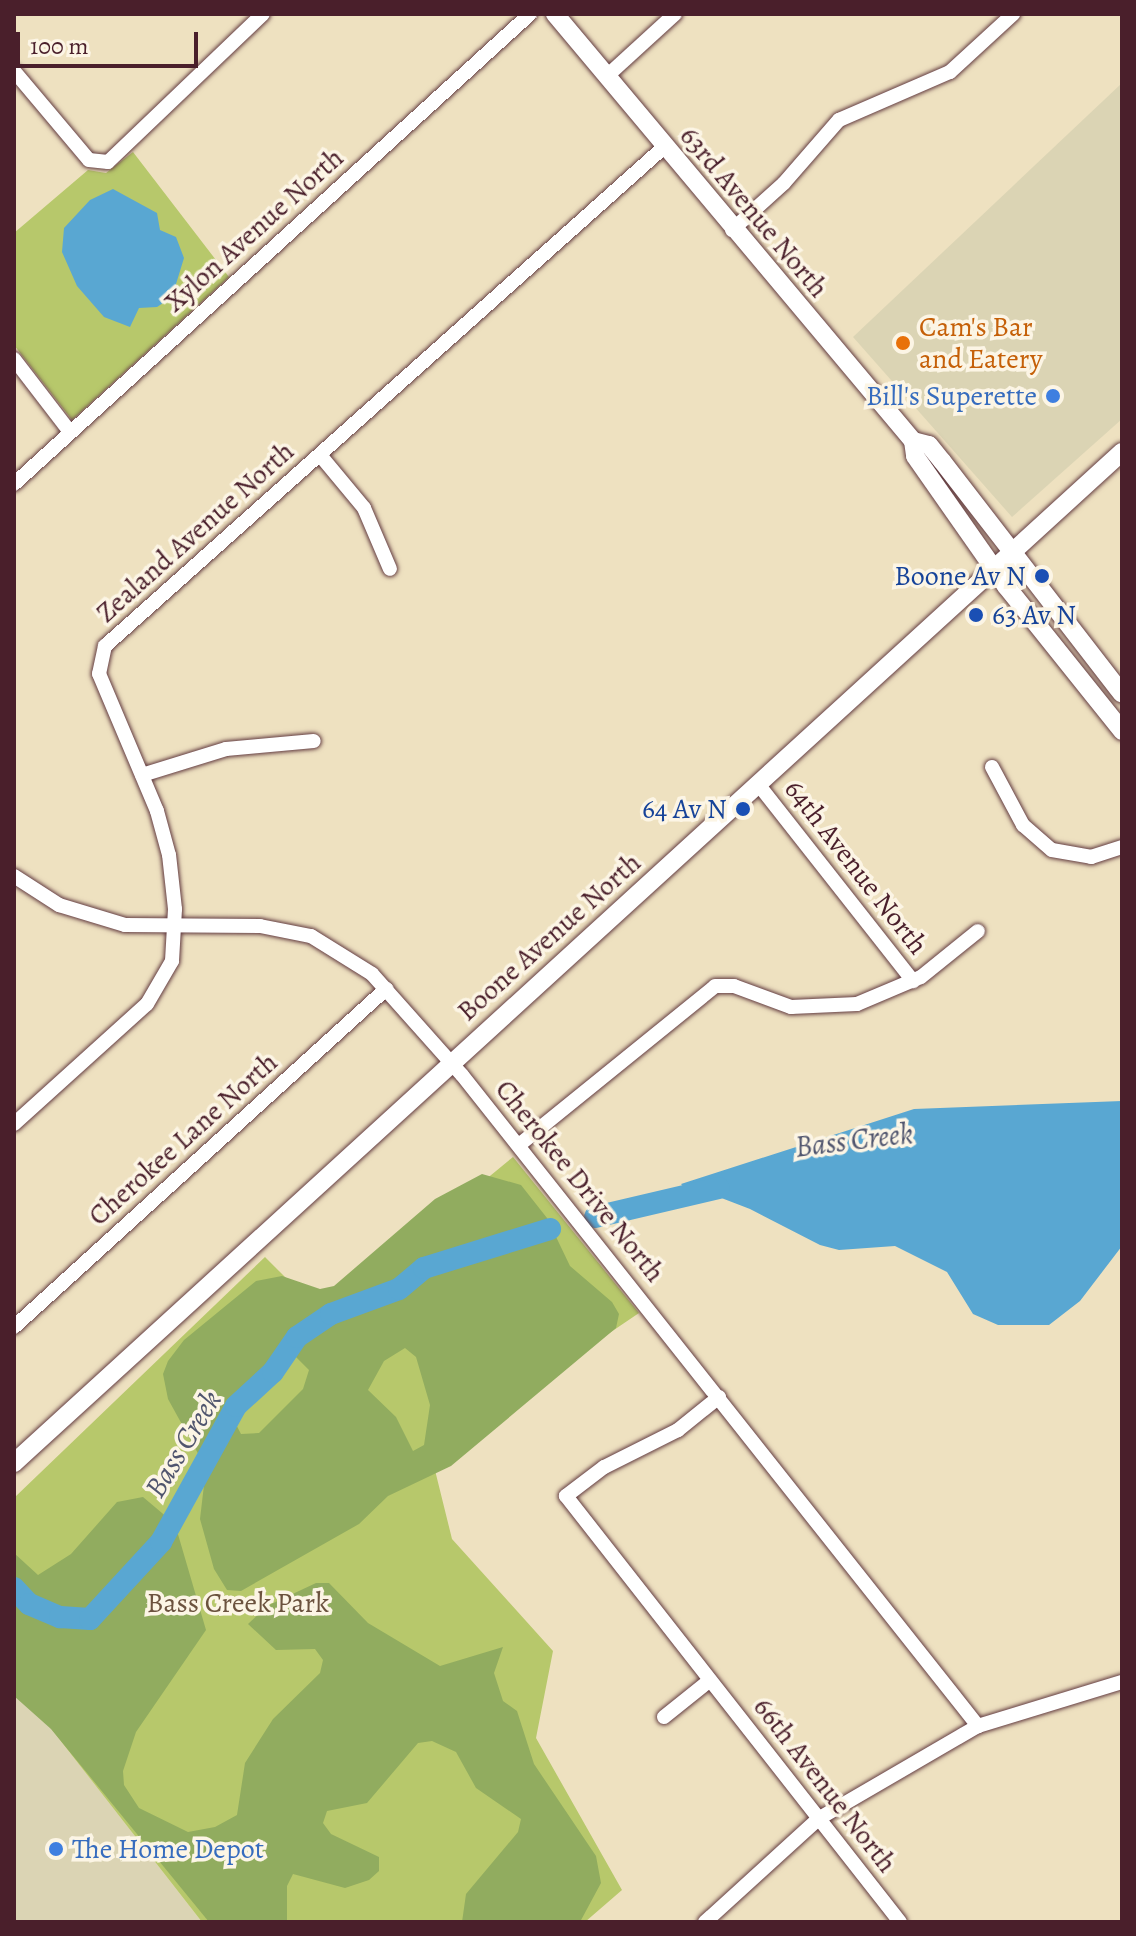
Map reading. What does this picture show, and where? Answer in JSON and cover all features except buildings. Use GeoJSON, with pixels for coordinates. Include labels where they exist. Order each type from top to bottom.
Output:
{"type":"FeatureCollection","features":[{"type":"Feature","properties":{"kind":"street"},"geometry":{"type":"LineString","coordinates":[[14,71],[89,160],[99,164],[153,122],[263,14]]}},
{"type":"Feature","properties":{"kind":"street","name":"Xylon Avenue North"},"geometry":{"type":"LineString","coordinates":[[14,484],[530,14]]}},
{"type":"Feature","properties":{"kind":"street","name":"63rd Avenue North"},"geometry":{"type":"LineString","coordinates":[[555,14],[732,230],[913,441],[936,453],[1009,553],[1122,694]]}},
{"type":"Feature","properties":{"kind":"street"},"geometry":{"type":"LineString","coordinates":[[607,76],[675,14]]}},
{"type":"Feature","properties":{"kind":"street"},"geometry":{"type":"LineString","coordinates":[[732,230],[784,183],[839,120],[950,72],[1013,14]]}},
{"type":"Feature","properties":{"kind":"street","name":"Zealand Avenue North"},"geometry":{"type":"LineString","coordinates":[[14,1124],[158,991],[172,961],[175,927],[164,830],[99,674],[105,646],[664,147]]}},
{"type":"Feature","properties":{"kind":"street"},"geometry":{"type":"LineString","coordinates":[[14,359],[70,432]]}},
{"type":"Feature","properties":{"kind":"street","name":"63rd Avenue North"},"geometry":{"type":"LineString","coordinates":[[913,441],[915,456],[995,570],[1122,731]]}},
{"type":"Feature","properties":{"kind":"street","name":"Boone Avenue North"},"geometry":{"type":"LineString","coordinates":[[14,1463],[1122,452]]}},
{"type":"Feature","properties":{"kind":"street"},"geometry":{"type":"LineString","coordinates":[[320,455],[364,508],[390,569]]}},
{"type":"Feature","properties":{"kind":"street"},"geometry":{"type":"LineString","coordinates":[[142,775],[226,749],[314,741]]}},
{"type":"Feature","properties":{"kind":"street"},"geometry":{"type":"LineString","coordinates":[[992,767],[1023,825],[1052,850],[1091,857],[1122,847]]}},
{"type":"Feature","properties":{"kind":"street","name":"64th Avenue North"},"geometry":{"type":"LineString","coordinates":[[758,784],[913,981]]}},
{"type":"Feature","properties":{"kind":"street","name":"Cherokee Drive North"},"geometry":{"type":"LineString","coordinates":[[14,876],[59,905],[91,917],[175,927],[260,926],[311,936],[357,961],[453,1063],[978,1726]]}},
{"type":"Feature","properties":{"kind":"street"},"geometry":{"type":"LineString","coordinates":[[519,1145],[715,986],[734,986],[791,1007],[857,1004],[913,981],[978,931]]}},
{"type":"Feature","properties":{"kind":"street","name":"Cherokee Lane North"},"geometry":{"type":"LineString","coordinates":[[14,1327],[386,989]]}},
{"type":"Feature","properties":{"kind":"street","name":"66th Avenue North"},"geometry":{"type":"LineString","coordinates":[[719,1397],[678,1430],[604,1467],[566,1496],[900,1922]]}},
{"type":"Feature","properties":{"kind":"street"},"geometry":{"type":"LineString","coordinates":[[664,1717],[709,1681]]}},
{"type":"Feature","properties":{"kind":"street"},"geometry":{"type":"LineString","coordinates":[[705,1922],[818,1819],[978,1726],[1122,1682]]}},
{"type":"Feature","properties":{"kind":"shaded area"},"geometry":{"type":"Polygon","coordinates":[[[1122,83],[1122,419],[1012,517],[853,337],[1122,83]]]}},
{"type":"Feature","properties":{"kind":"shaded area"},"geometry":{"type":"Polygon","coordinates":[[[14,1681],[202,1922],[14,1922],[14,1681]]]}},
{"type":"Feature","properties":{"kind":"green space"},"geometry":{"type":"Polygon","coordinates":[[[133,152],[229,277],[72,420],[14,345],[14,233],[88,170],[106,173],[133,152]]]}},
{"type":"Feature","properties":{"kind":"green space","name":"Bass Creek Park"},"geometry":{"type":"Polygon","coordinates":[[[513,1157],[639,1313],[431,1454],[452,1539],[553,1651],[536,1738],[622,1890],[585,1922],[202,1922],[14,1681],[14,1498],[265,1257],[322,1314],[513,1157]]]}},
{"type":"Feature","properties":{"kind":"green space"},"geometry":{"type":"Polygon","coordinates":[[[482,1174],[521,1185],[547,1218],[570,1266],[612,1302],[619,1314],[616,1328],[451,1466],[388,1496],[359,1524],[241,1591],[227,1590],[214,1569],[200,1519],[206,1468],[168,1399],[163,1374],[168,1361],[184,1340],[256,1281],[282,1276],[320,1289],[334,1286],[435,1199],[482,1174]],[[405,1348],[384,1361],[368,1390],[396,1417],[413,1451],[424,1445],[430,1405],[416,1357],[405,1348]],[[295,1356],[268,1367],[239,1395],[229,1411],[241,1434],[259,1433],[303,1389],[309,1370],[295,1356]]]}},
{"type":"Feature","properties":{"kind":"green space"},"geometry":{"type":"Polygon","coordinates":[[[143,1497],[175,1524],[206,1630],[136,1732],[123,1771],[124,1785],[139,1808],[188,1832],[215,1827],[237,1815],[245,1763],[273,1719],[320,1673],[323,1660],[315,1649],[276,1650],[248,1624],[267,1606],[316,1583],[329,1583],[368,1623],[440,1666],[503,1647],[494,1673],[503,1701],[517,1711],[534,1764],[596,1856],[601,1883],[580,1922],[462,1922],[466,1894],[518,1832],[521,1819],[476,1788],[456,1752],[432,1741],[418,1743],[367,1803],[327,1811],[323,1823],[331,1834],[379,1857],[379,1871],[369,1880],[345,1888],[293,1874],[287,1886],[287,1922],[209,1922],[51,1729],[14,1696],[14,1553],[38,1575],[71,1554],[117,1502],[143,1497]]]}},
{"type":"Feature","properties":{"kind":"water"},"geometry":{"type":"Polygon","coordinates":[[[113,189],[157,213],[160,230],[176,237],[184,258],[172,297],[157,307],[139,308],[130,327],[104,317],[77,286],[62,252],[64,228],[90,200],[113,189]]]}},
{"type":"Feature","properties":{"kind":"water"},"geometry":{"type":"Polygon","coordinates":[[[1122,1101],[1122,1246],[1080,1301],[1049,1325],[998,1325],[973,1314],[947,1272],[895,1246],[839,1250],[820,1245],[750,1209],[711,1194],[689,1193],[681,1184],[914,1109],[1122,1101]]]}},
{"type":"Feature","properties":{"kind":"waterway","name":"Bass Creek"},"geometry":{"type":"LineString","coordinates":[[595,1217],[719,1188]]}},
{"type":"Feature","properties":{"kind":"waterway","name":"Bass Creek"},"geometry":{"type":"LineString","coordinates":[[14,1588],[29,1604],[60,1617],[90,1619],[161,1542],[236,1406],[273,1372],[297,1337],[331,1314],[399,1289],[424,1268],[550,1229]]}},
{"type":"Feature","properties":{"kind":"place","name":"Cam's Bar and Eatery"},"geometry":{"type":"Point","coordinates":[903,343]}},
{"type":"Feature","properties":{"kind":"place","name":"Bill's Superette"},"geometry":{"type":"Point","coordinates":[1053,396]}},
{"type":"Feature","properties":{"kind":"place","name":"Boone Av N"},"geometry":{"type":"Point","coordinates":[1042,576]}},
{"type":"Feature","properties":{"kind":"place","name":"63 Av N"},"geometry":{"type":"Point","coordinates":[976,615]}},
{"type":"Feature","properties":{"kind":"place","name":"64 Av N"},"geometry":{"type":"Point","coordinates":[743,809]}},
{"type":"Feature","properties":{"kind":"place","name":"The Home Depot"},"geometry":{"type":"Point","coordinates":[56,1849]}}]}
